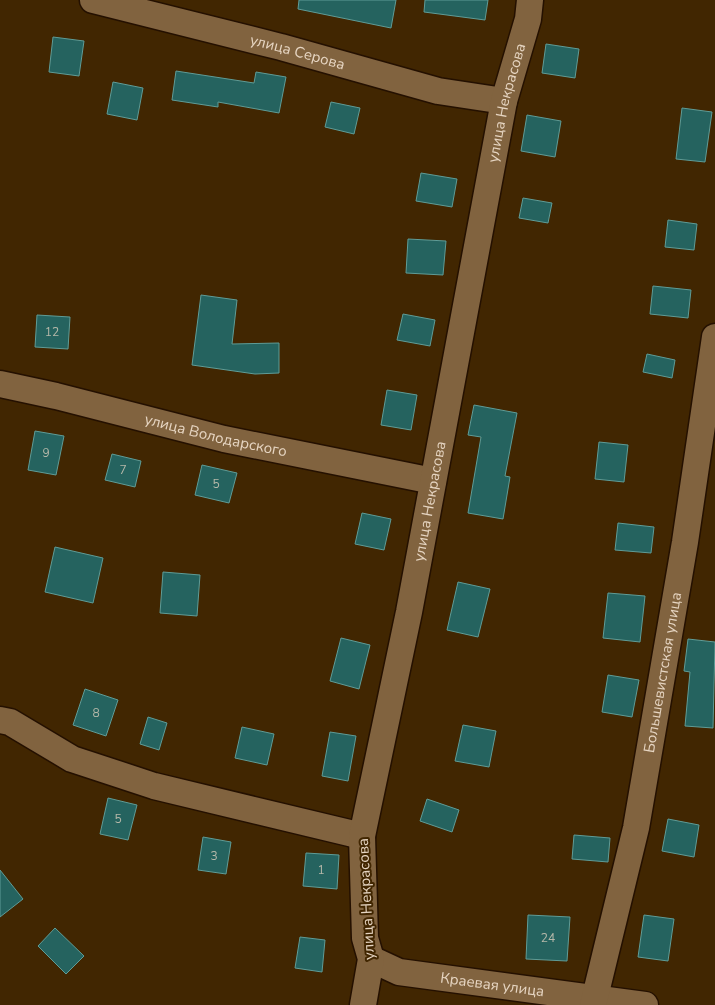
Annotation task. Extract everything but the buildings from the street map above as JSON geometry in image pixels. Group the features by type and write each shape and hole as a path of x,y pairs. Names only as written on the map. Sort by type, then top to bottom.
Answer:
{"street":[{"name":"улица Серова","path":"93,0 281,47 438,91 504,100"},
{"name":"улица Некрасова","path":"363,1005 371,959 365,938 362,836 409,612 504,100 528,19 530,0"},
{"name":"Большевистская улица","path":"594,1001 636,828 685,542 715,337"},
{"name":"улица Володарского","path":"0,384 56,396 224,439 433,481"},
{"path":"0,720 10,722 72,759 154,786 362,836"},
{"name":"Краевая улица","path":"371,959 399,972 594,1001 645,1005"}]}
